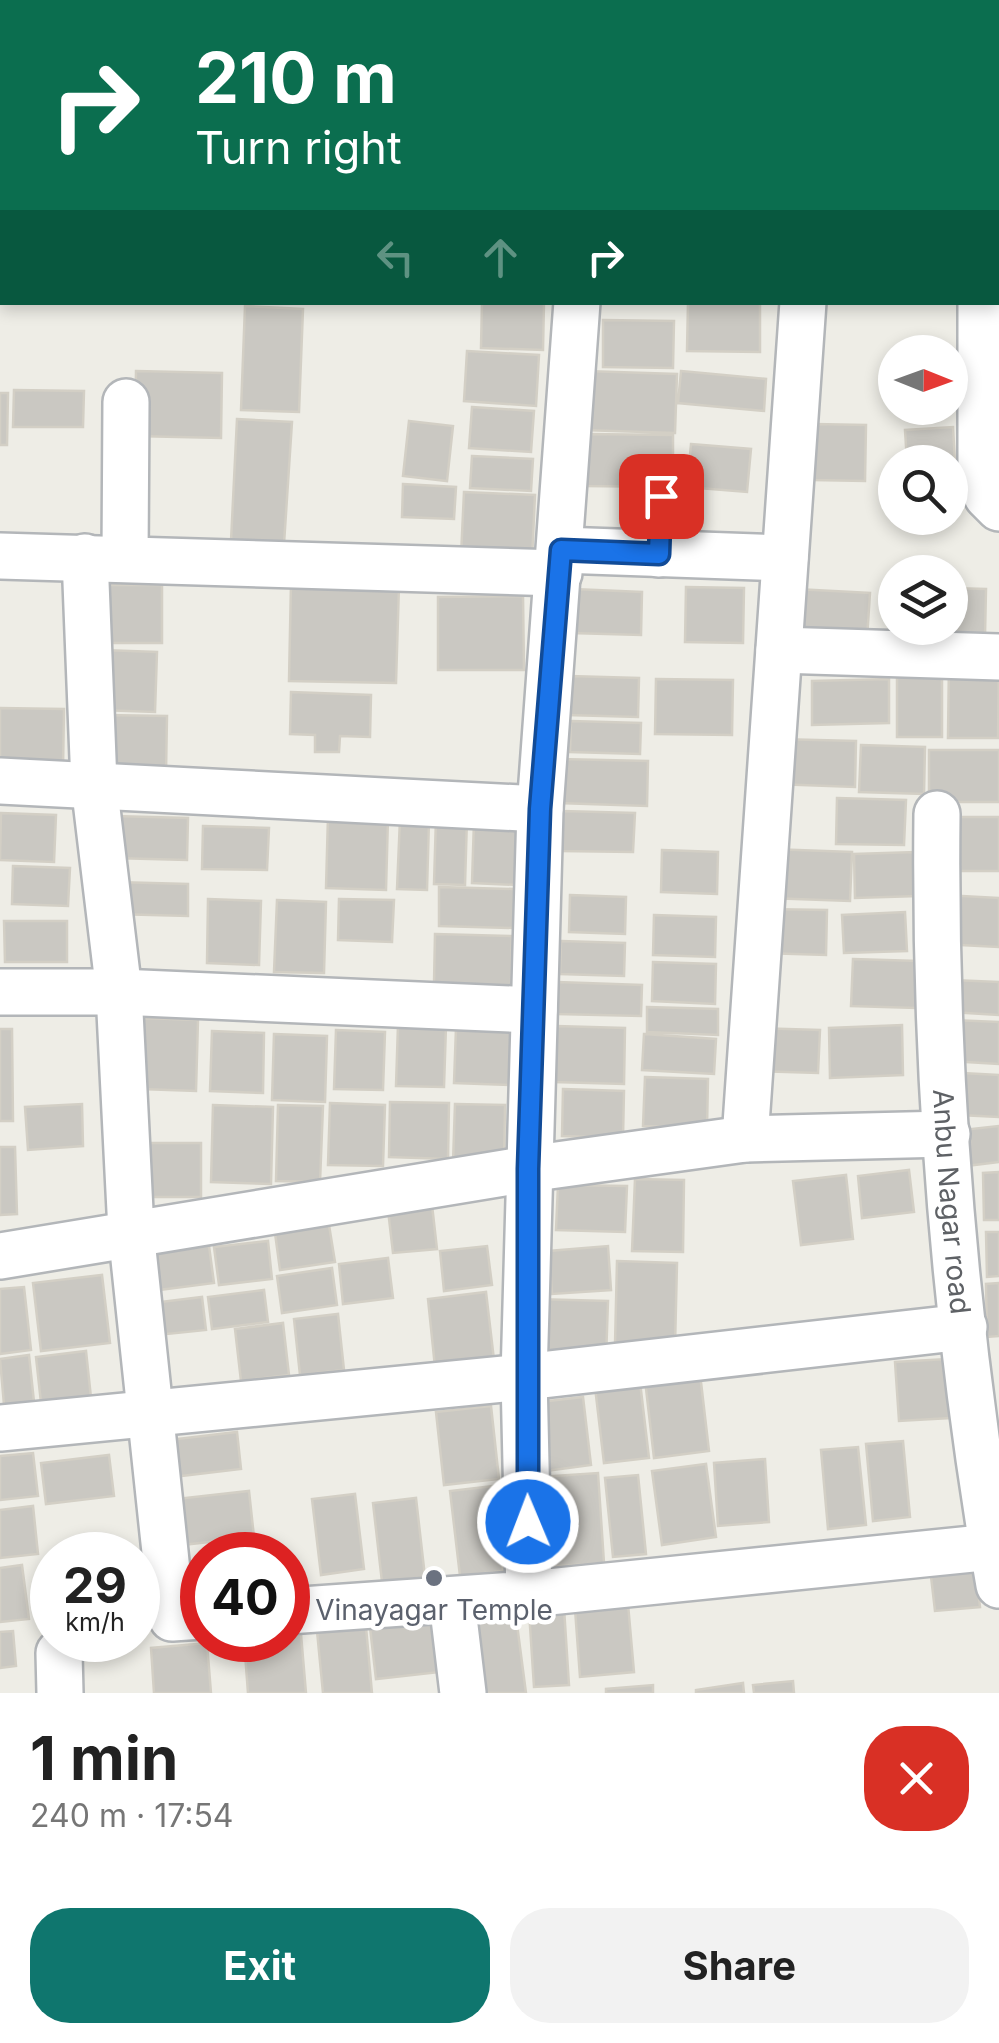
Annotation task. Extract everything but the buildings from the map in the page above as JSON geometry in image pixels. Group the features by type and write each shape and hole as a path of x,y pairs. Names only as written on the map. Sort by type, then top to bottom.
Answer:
{"street":[{"path":"529,1594 524,1377 540,809 577,305"},
{"path":"745,1139 803,305"},
{"path":"981,305 981,480 987,496 999,508"},
{"path":"126,402 105,558 94,784 118,992 130,1231 172,1618 180,1617"},
{"path":"659,554 661,496"},
{"path":"0,556 560,562 659,554 785,558"},
{"path":"779,650 999,657"},
{"path":"0,781 540,809"},
{"name":"Anbu Nagar road","path":"937,814 935,953 947,1134 964,1327 996,1566"},
{"path":"0,992 118,992 534,1010"},
{"path":"0,1256 130,1231 745,1139 947,1134"},
{"path":"0,1428 524,1377 964,1327"},
{"path":"310,1610 996,1566"},
{"path":"452,1601 463,1693"}],"place":[{"name":"Vinayagar Temple","path":"434,1578"}],"route":[{"path":"528,1522 524,1377 540,809 561,550 659,554 661,496"}]}
